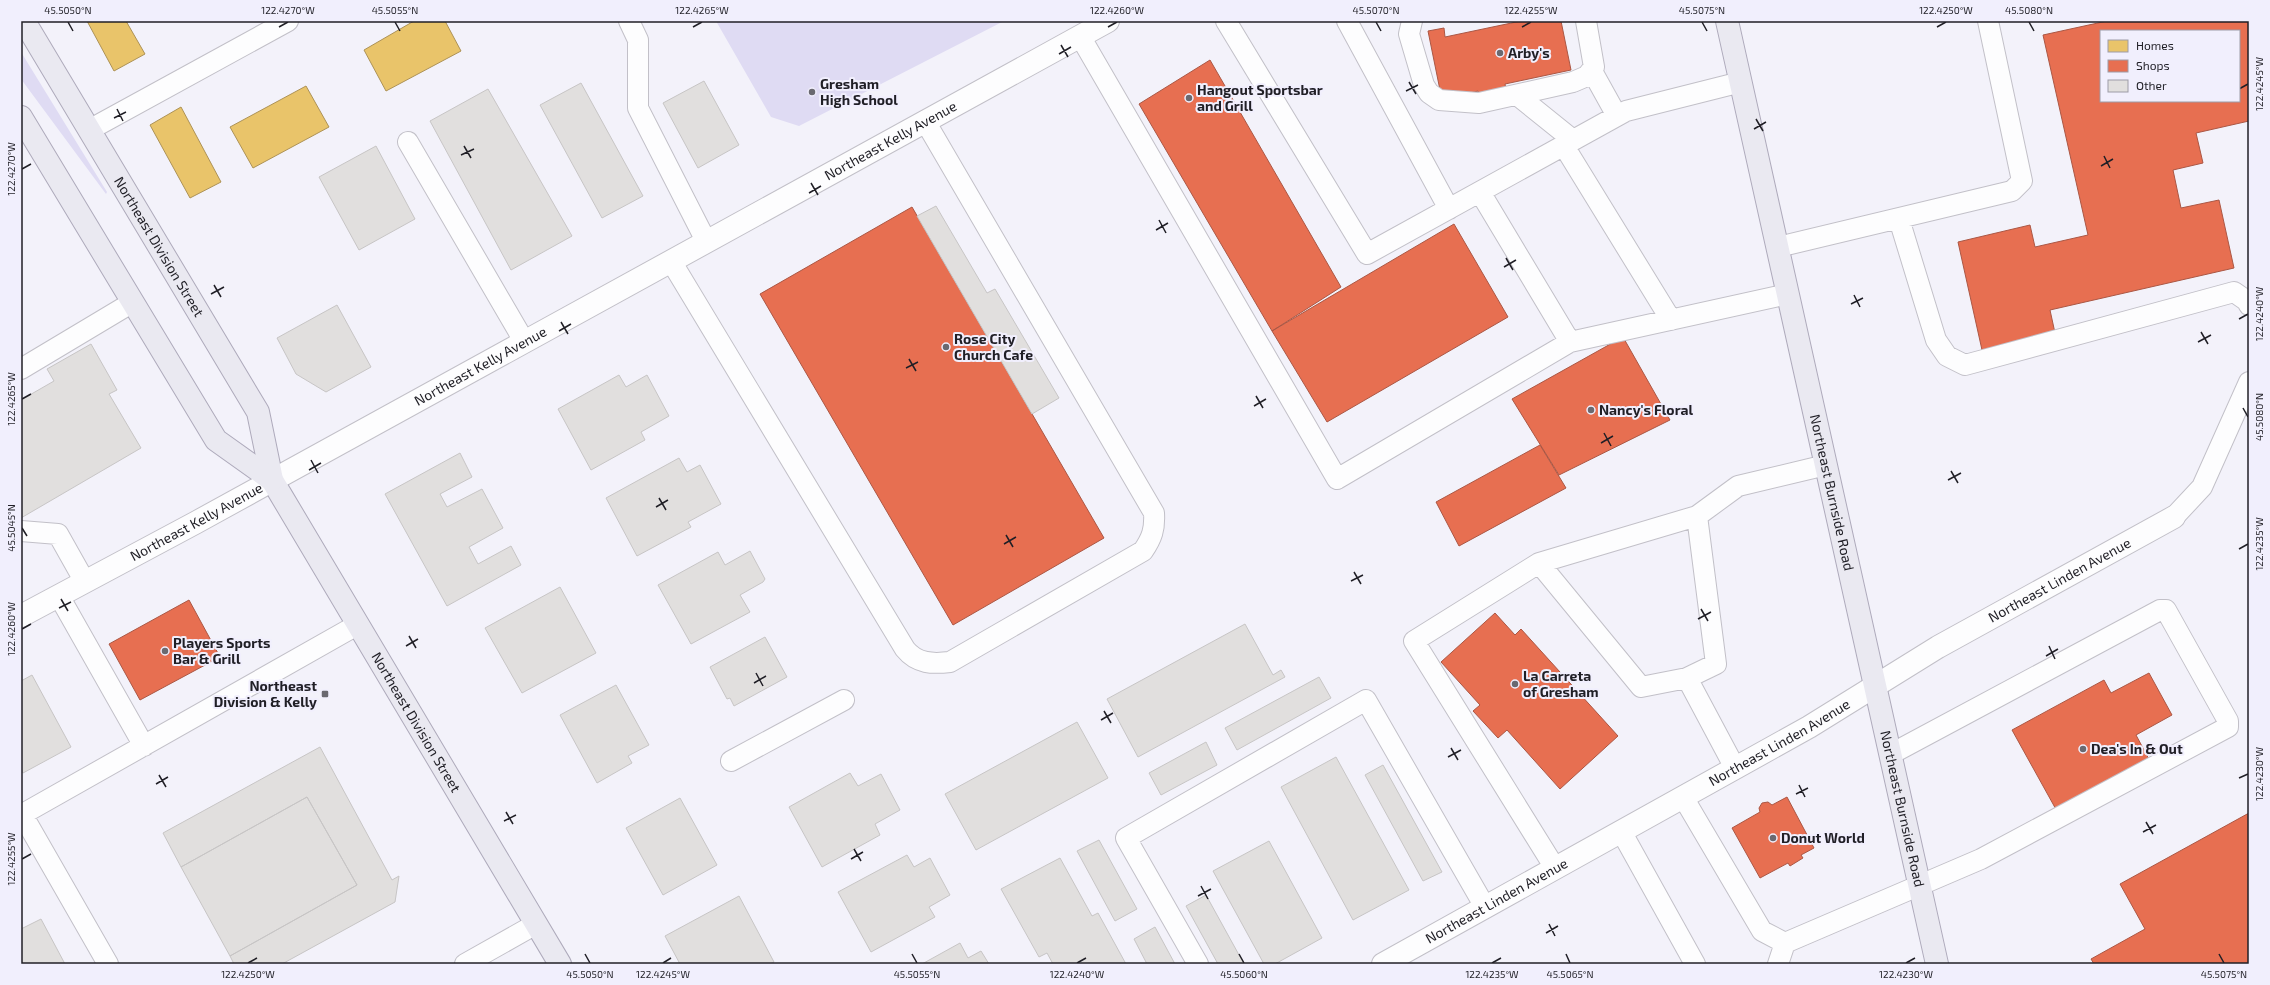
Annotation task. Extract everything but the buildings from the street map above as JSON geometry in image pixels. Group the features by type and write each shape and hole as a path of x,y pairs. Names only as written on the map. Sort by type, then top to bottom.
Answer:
{"main road":[{"name":"Northeast Division Street","path":"24,21 258,412 272,480 560,964"},
{"name":"Northeast Burnside Road","path":"1727,21 1937,964"},
{"name":"Northeast Division Street","path":"21,117 216,440 272,480"}],"street":[{"name":"Northeast Kelly Avenue","path":"21,616 272,480 1108,21"},
{"name":"Northeast Linden Avenue","path":"1383,964 1809,727 1938,647 2174,517"}],"lane":[{"path":"89,130 288,21"},
{"path":"629,21 638,40 638,108 706,241"},
{"path":"1226,21 1367,254 1626,111 1741,82"},
{"path":"1347,21 1449,209"},
{"path":"1412,21 1409,34 1424,85 1430,93 1439,100 1480,103 1581,79 1594,67 1586,21"},
{"path":"1778,248 2012,191 2022,181 1988,21"},
{"path":"1080,36 1337,479 1570,342 1788,294"},
{"path":"1592,70 1617,116"},
{"path":"1517,95 1569,143 1671,320"},
{"path":"671,261 905,649 911,656 920,661 935,664 950,662 1143,551 1151,540 1154,529 1154,513 925,121"},
{"path":"408,142 524,341"},
{"path":"1480,192 1570,342"},
{"path":"1899,219 1936,340 1947,356 1965,365 2234,292 2247,301 2249,305"},
{"path":"21,369 133,302"},
{"path":"2174,517 2202,487 2249,382"},
{"path":"1556,868 1414,641 1539,563 1696,516 1738,486 1826,465"},
{"path":"1539,563 1641,686 1688,678 1716,664 1696,516"},
{"path":"21,531 58,534 85,582"},
{"path":"59,596 144,746"},
{"path":"1778,964 1785,943 1920,886 2002,848 2228,727 2228,721 2166,610 2160,610 1891,754"},
{"path":"108,964 22,814 357,625"},
{"path":"1688,678 1736,768"},
{"path":"731,761 844,700"},
{"path":"1198,964 1126,838 1366,700 1485,907"},
{"path":"1684,797 1762,931 1785,943"},
{"path":"1622,831 1695,964"},
{"path":"465,964 536,924"}],"shaded area":[{"name":"Gresham High School","path":"716,21 1004,21 799,126 771,117"},
{"path":"21,52 107,192 106,194 21,79"}],"place":[{"name":"Arby's","path":"1500,53"},
{"name":"Gresham High School","path":"812,92"},
{"name":"Hangout Sportsbar and Grill","path":"1189,98"},
{"name":"Rose City Church Cafe","path":"946,347"},
{"name":"Nancy's Floral","path":"1591,410"},
{"name":"Players Sports Bar & Grill","path":"165,651"},
{"name":"La Carreta of Gresham","path":"1515,684"},
{"name":"Northeast Division & Kelly","path":"325,694"},
{"name":"Dea's In & Out","path":"2083,749"},
{"name":"Donut World","path":"1773,838"}]}
